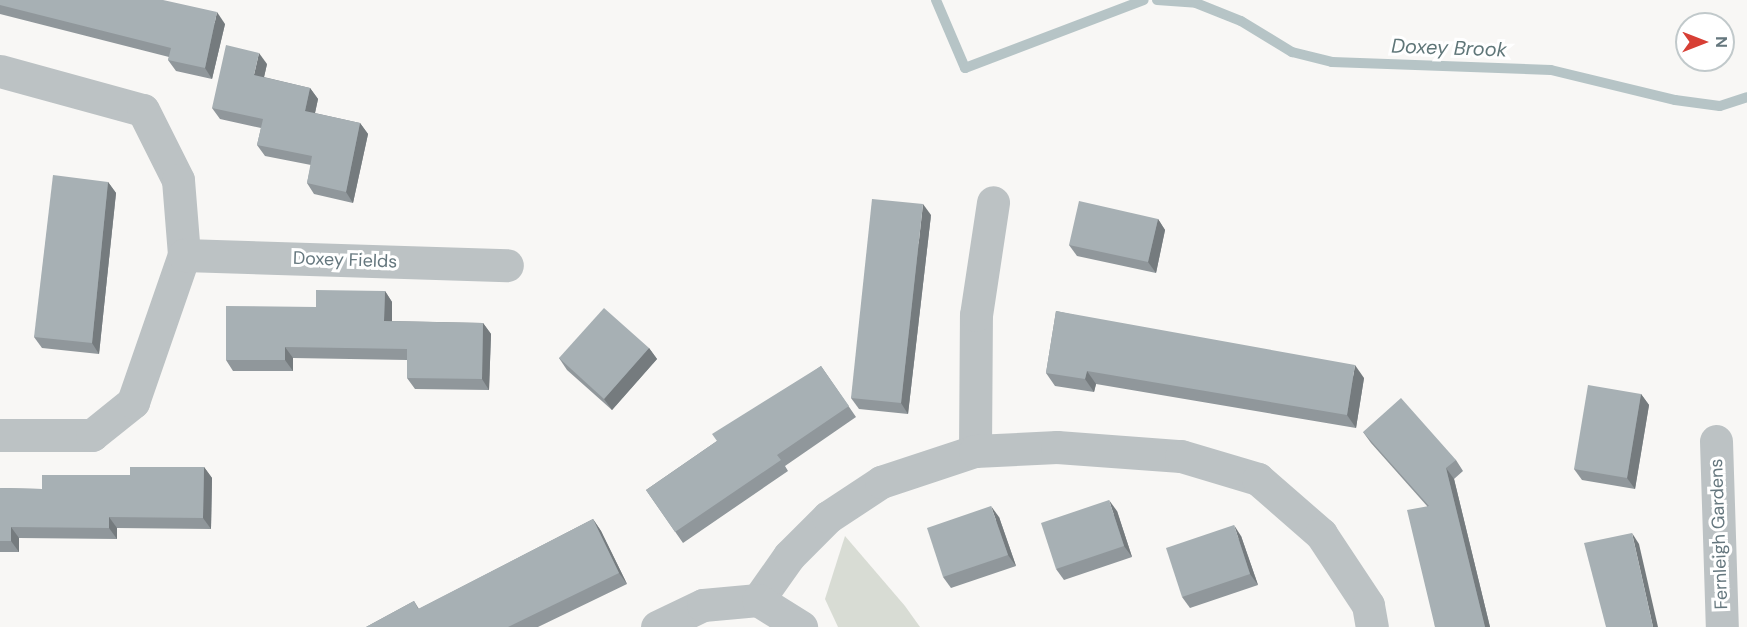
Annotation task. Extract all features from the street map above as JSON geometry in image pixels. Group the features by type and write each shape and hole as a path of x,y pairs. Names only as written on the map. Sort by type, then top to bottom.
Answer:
{"street":[{"path":"0,71 143,110 178,180 184,255 133,402 92,435 0,435"},
{"path":"975,451 976,315 993,202"},
{"name":"Doxey Fields","path":"184,255 507,265"},
{"name":"Fernleigh Gardens","path":"1716,441 1722,627"},
{"path":"758,600 789,556 828,517 881,482 975,451 1057,447 1181,456 1258,479 1321,534 1368,605 1372,627"},
{"path":"657,627 703,605 758,600 801,627"}],"shaded area":[{"path":"845,536 920,627 838,627 825,599"}],"building":[{"path":"0,0 163,0 217,12 205,68 168,60 171,48 0,5"},
{"path":"226,45 259,53 254,75 310,88 305,111 360,123 346,192 307,183 312,156 257,145 263,119 212,108"},
{"path":"53,175 108,182 92,343 34,337"},
{"path":"872,199 923,204 901,403 851,398"},
{"path":"1079,201 1158,219 1148,262 1069,245"},
{"path":"316,290 385,291 384,321 483,323 482,379 407,378 407,349 285,347 285,360 226,360 226,306 316,307"},
{"path":"604,308 649,348 604,399 559,358"},
{"path":"1056,311 1355,365 1347,415 1087,371 1085,379 1046,373"},
{"path":"821,366 849,406 777,455 781,460 675,532 646,490 717,441 712,434"},
{"path":"1588,385 1641,394 1627,478 1574,469"},
{"path":"1401,398 1456,460 1446,468 1485,627 1435,627 1407,510 1429,506 1363,432"},
{"path":"130,467 204,467 203,518 109,517 109,528 11,527 11,541 0,541 0,488 42,489 42,475 130,475"},
{"path":"1109,500 1124,546 1056,569 1041,523"},
{"path":"991,506 1008,555 943,577 927,528"},
{"path":"593,519 619,573 508,627 366,627 414,601 418,609"},
{"path":"1234,525 1250,574 1182,597 1166,548"},
{"path":"1632,533 1653,627 1606,627 1584,543"}],"waterway":[{"name":"Doxey Brook","path":"936,0 965,68 1144,0"},
{"name":"Doxey Brook","path":"1157,0 1196,3 1241,21 1292,52 1332,62 1551,70 1675,100 1720,106 1747,97"}]}
